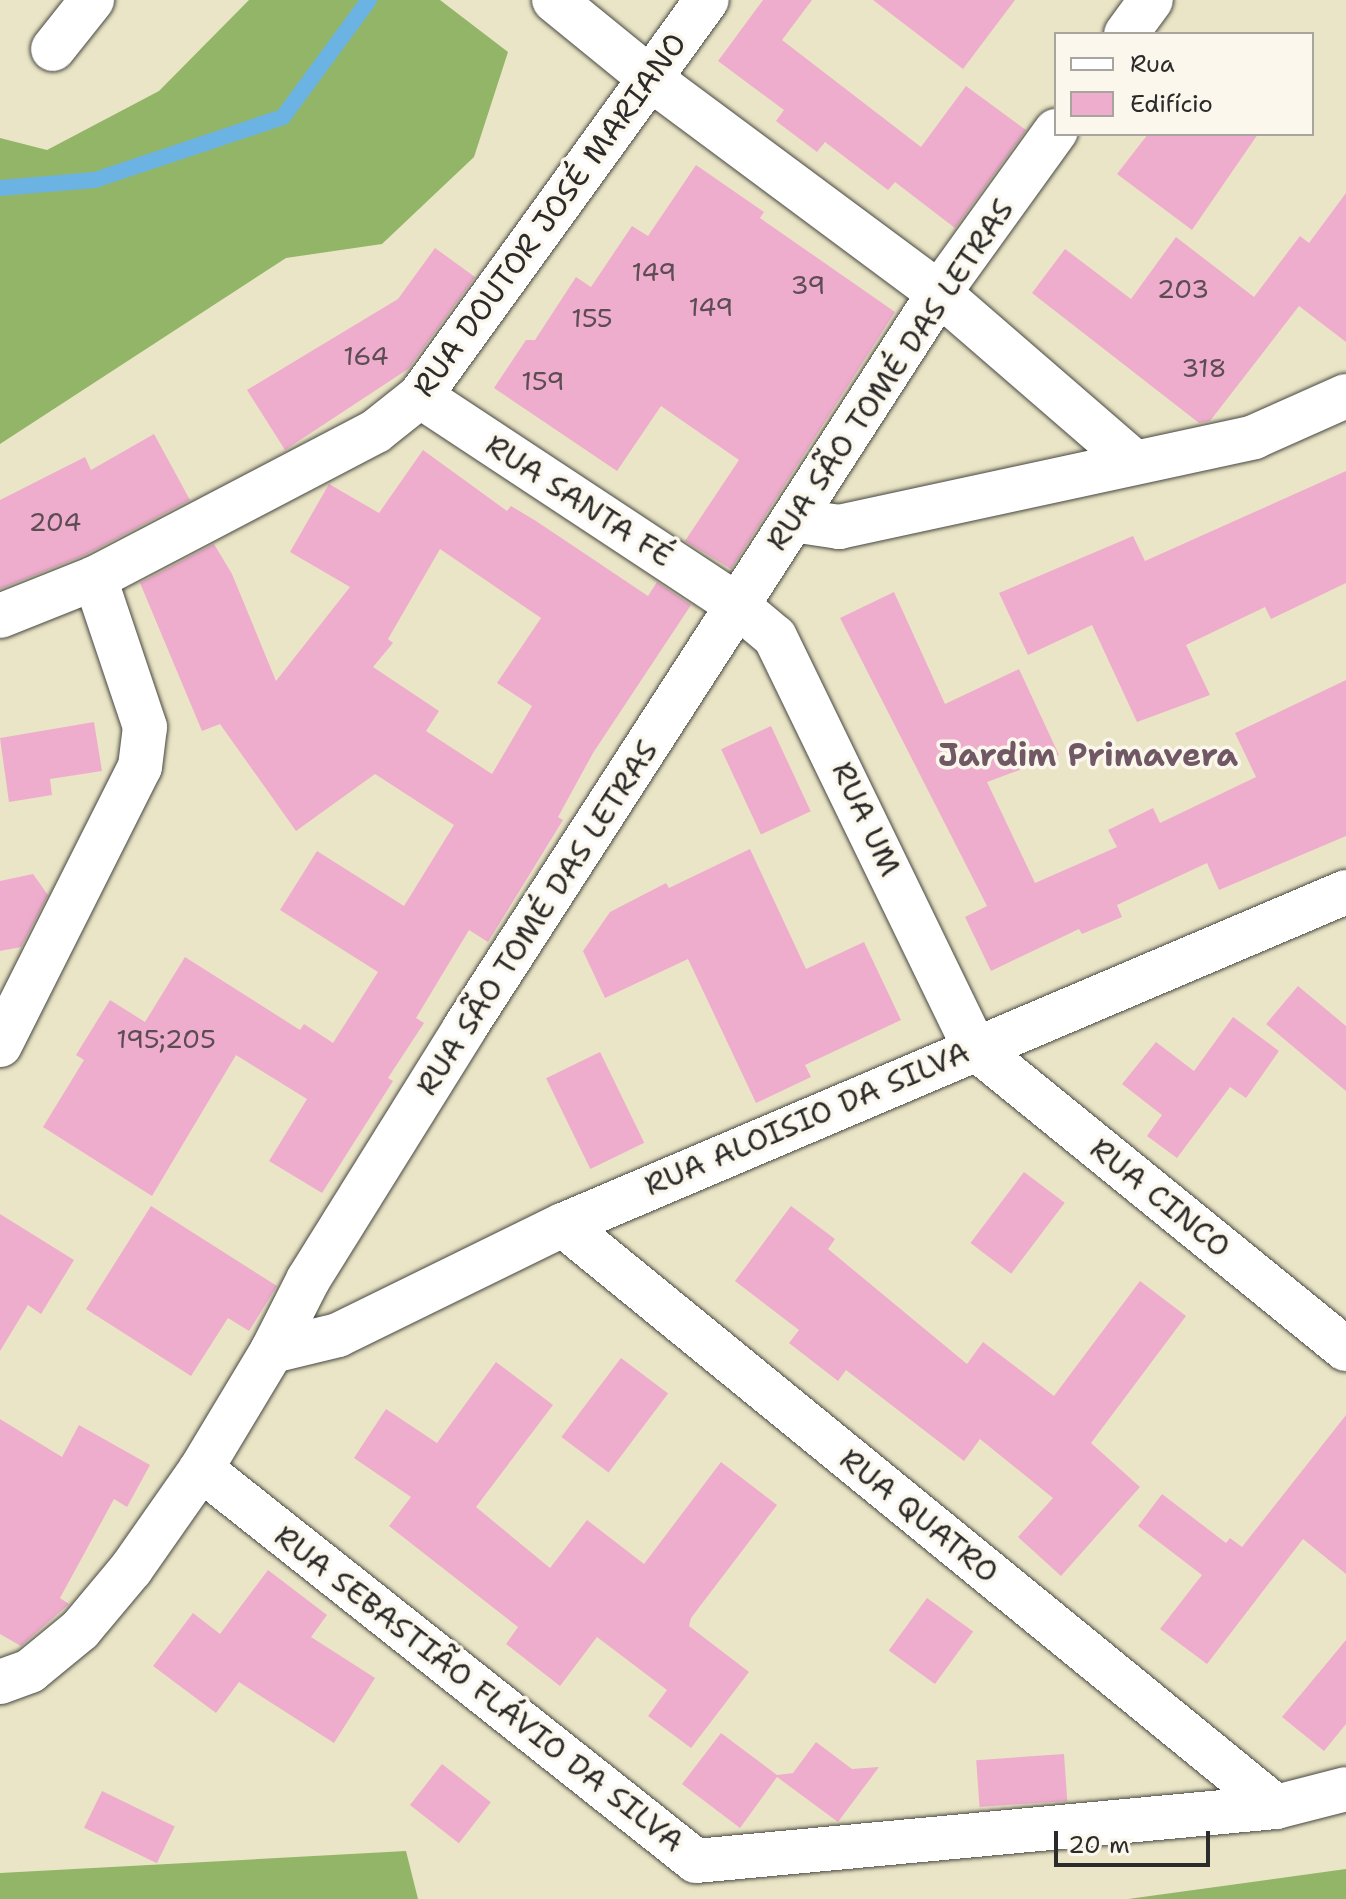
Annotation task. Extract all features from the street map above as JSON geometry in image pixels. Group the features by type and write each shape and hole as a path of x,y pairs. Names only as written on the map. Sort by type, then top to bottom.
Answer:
{"street":[{"path":"53,49 92,0"},
{"path":"554,0 652,80 939,293 1133,461"},
{"name":"RUA DOUTOR JOSÉ MARIANO","path":"0,616 95,578 376,431 420,396 652,80 707,0"},
{"path":"1127,32 1151,0"},
{"name":"RUA SÃO TOMÉ DAS LETRAS","path":"0,1682 30,1671 80,1630 131,1569 201,1469 272,1351 308,1280 456,1043 939,293 1054,134"},
{"name":"RUA SANTA FÉ","path":"420,396 738,606"},
{"path":"793,520 839,527 1254,437 1346,396"},
{"path":"0,1045 140,767 145,727 95,578"},
{"name":"RUA UM","path":"738,606 775,637 797,675 974,1047"},
{"name":"RUA ALOISIO DA SILVA","path":"272,1351 338,1335 563,1225 974,1047 1346,892"},
{"name":"RUA CINCO","path":"974,1047 1346,1349"},
{"name":"RUA QUATRO","path":"563,1225 1276,1807"},
{"name":"RUA SEBASTIÃO FLÁVIO DA SILVA","path":"201,1469 696,1861 1276,1807 1346,1789"}],"green space":[{"path":"249,0 440,0 508,52 474,157 382,244 286,258 0,444 0,138 47,150 159,91"},
{"path":"406,1851 418,1899 0,1899 0,1873"},
{"path":"1346,1869 1346,1899 1128,1899"}],"building":[{"path":"763,0 812,0 782,40 921,147 966,86 1026,130 955,228 895,182 888,190 825,142 817,152 776,121 784,110 718,61"},
{"path":"873,0 1015,0 963,69"},
{"path":"1146,136 1257,136 1192,230 1117,174"},
{"path":"696,165 764,212 760,218 895,312 731,569 685,541 739,460 661,406 617,471 494,388 526,340 535,340 576,277 591,287 632,226 648,236"},
{"path":"1346,193 1346,342 1299,306 1210,421 1199,423 1032,293 1065,249 1131,299 1176,237 1254,297 1300,236 1309,243"},
{"path":"435,248 475,277 408,369 285,450 247,390 398,299"},
{"path":"154,434 190,500 85,555 0,589 0,500 85,457 91,470"},
{"path":"423,450 507,511 511,506 536,521 648,596 657,582 691,605 593,753 558,817 563,820 488,942 469,930 416,1018 424,1023 388,1078 393,1081 322,1193 269,1161 307,1099 236,1055 152,1196 43,1127 84,1060 76,1055 110,1000 145,1022 185,957 300,1030 304,1024 333,1043 378,972 280,910 317,851 404,906 454,825 375,774 296,831 220,724 202,731 140,583 214,544 232,574 276,681 350,587 290,552 329,484 379,513","holes":["440,549 541,618 497,683 532,706 492,774 426,731 439,711 373,667 393,643 388,639"]},
{"path":"1346,471 1346,583 1271,619 1265,607 1186,645 1210,695 1137,722 1092,625 1028,655 999,593 1133,536 1145,561"},
{"path":"894,592 945,704 1019,669 1059,755 987,782 1035,883 1117,847 1108,830 1153,808 1160,823 1256,777 1235,733 1346,680 1346,836 1219,890 1207,863 1117,905 1122,917 1082,934 1079,929 991,971 965,917 987,906 840,618"},
{"path":"94,722 102,771 50,779 52,795 9,802 0,738"},
{"path":"771,726 811,811 761,834 721,749"},
{"path":"750,849 806,969 864,942 901,1020 805,1065 811,1077 756,1103 688,959 605,998 583,951 610,912 666,883 669,888"},
{"path":"33,874 48,895 21,947 0,951 0,881"},
{"path":"1298,986 1346,1026 1346,1091 1266,1024"},
{"path":"1233,1017 1279,1051 1246,1098 1230,1087 1177,1158 1147,1136 1162,1115 1122,1084 1156,1042 1194,1071"},
{"path":"600,1052 644,1143 590,1169 546,1078"},
{"path":"1024,1172 1065,1203 1011,1274 970,1243"},
{"path":"151,1206 277,1286 249,1331 228,1318 191,1376 86,1309"},
{"path":"791,1206 835,1239 828,1249 967,1364 983,1342 1054,1396 1140,1281 1186,1316 1091,1443 1140,1487 1061,1576 1018,1537 1053,1498 980,1439 964,1461 846,1370 838,1381 789,1343 799,1330 735,1281"},
{"path":"0,1214 74,1260 41,1314 28,1305 0,1351"},
{"path":"621,1358 668,1394 609,1473 561,1437"},
{"path":"496,1362 553,1405 476,1507 550,1568 587,1520 644,1564 721,1462 777,1505 691,1618 689,1626 749,1672 691,1748 648,1716 667,1690 597,1637 560,1686 506,1644 518,1627 389,1526 411,1497 354,1458 386,1409 437,1443"},
{"path":"1346,1415 1346,1574 1303,1539 1207,1664 1160,1629 1202,1575 1138,1526 1162,1494 1226,1543 1230,1538 1242,1547"},
{"path":"0,1419 62,1457 79,1425 150,1465 127,1507 114,1499 60,1598 69,1604 21,1646 0,1634"},
{"path":"268,1570 327,1615 311,1637 375,1678 334,1743 239,1682 216,1713 153,1666 193,1613 220,1634"},
{"path":"927,1598 973,1632 935,1684 889,1651"},
{"path":"1346,1640 1346,1724 1324,1751 1282,1717"},
{"path":"721,1733 777,1775 793,1773 816,1742 852,1769 879,1767 838,1822 777,1777 740,1828 682,1784"},
{"path":"1064,1754 1067,1801 979,1807 976,1760"},
{"path":"442,1764 491,1802 459,1843 410,1805"},
{"path":"102,1791 175,1827 157,1863 84,1828"}],"waterway":[{"path":"0,188 95,180 283,117 369,0"}],"district":[{"name":"Jardim Primavera","path":"1088,755"}]}
